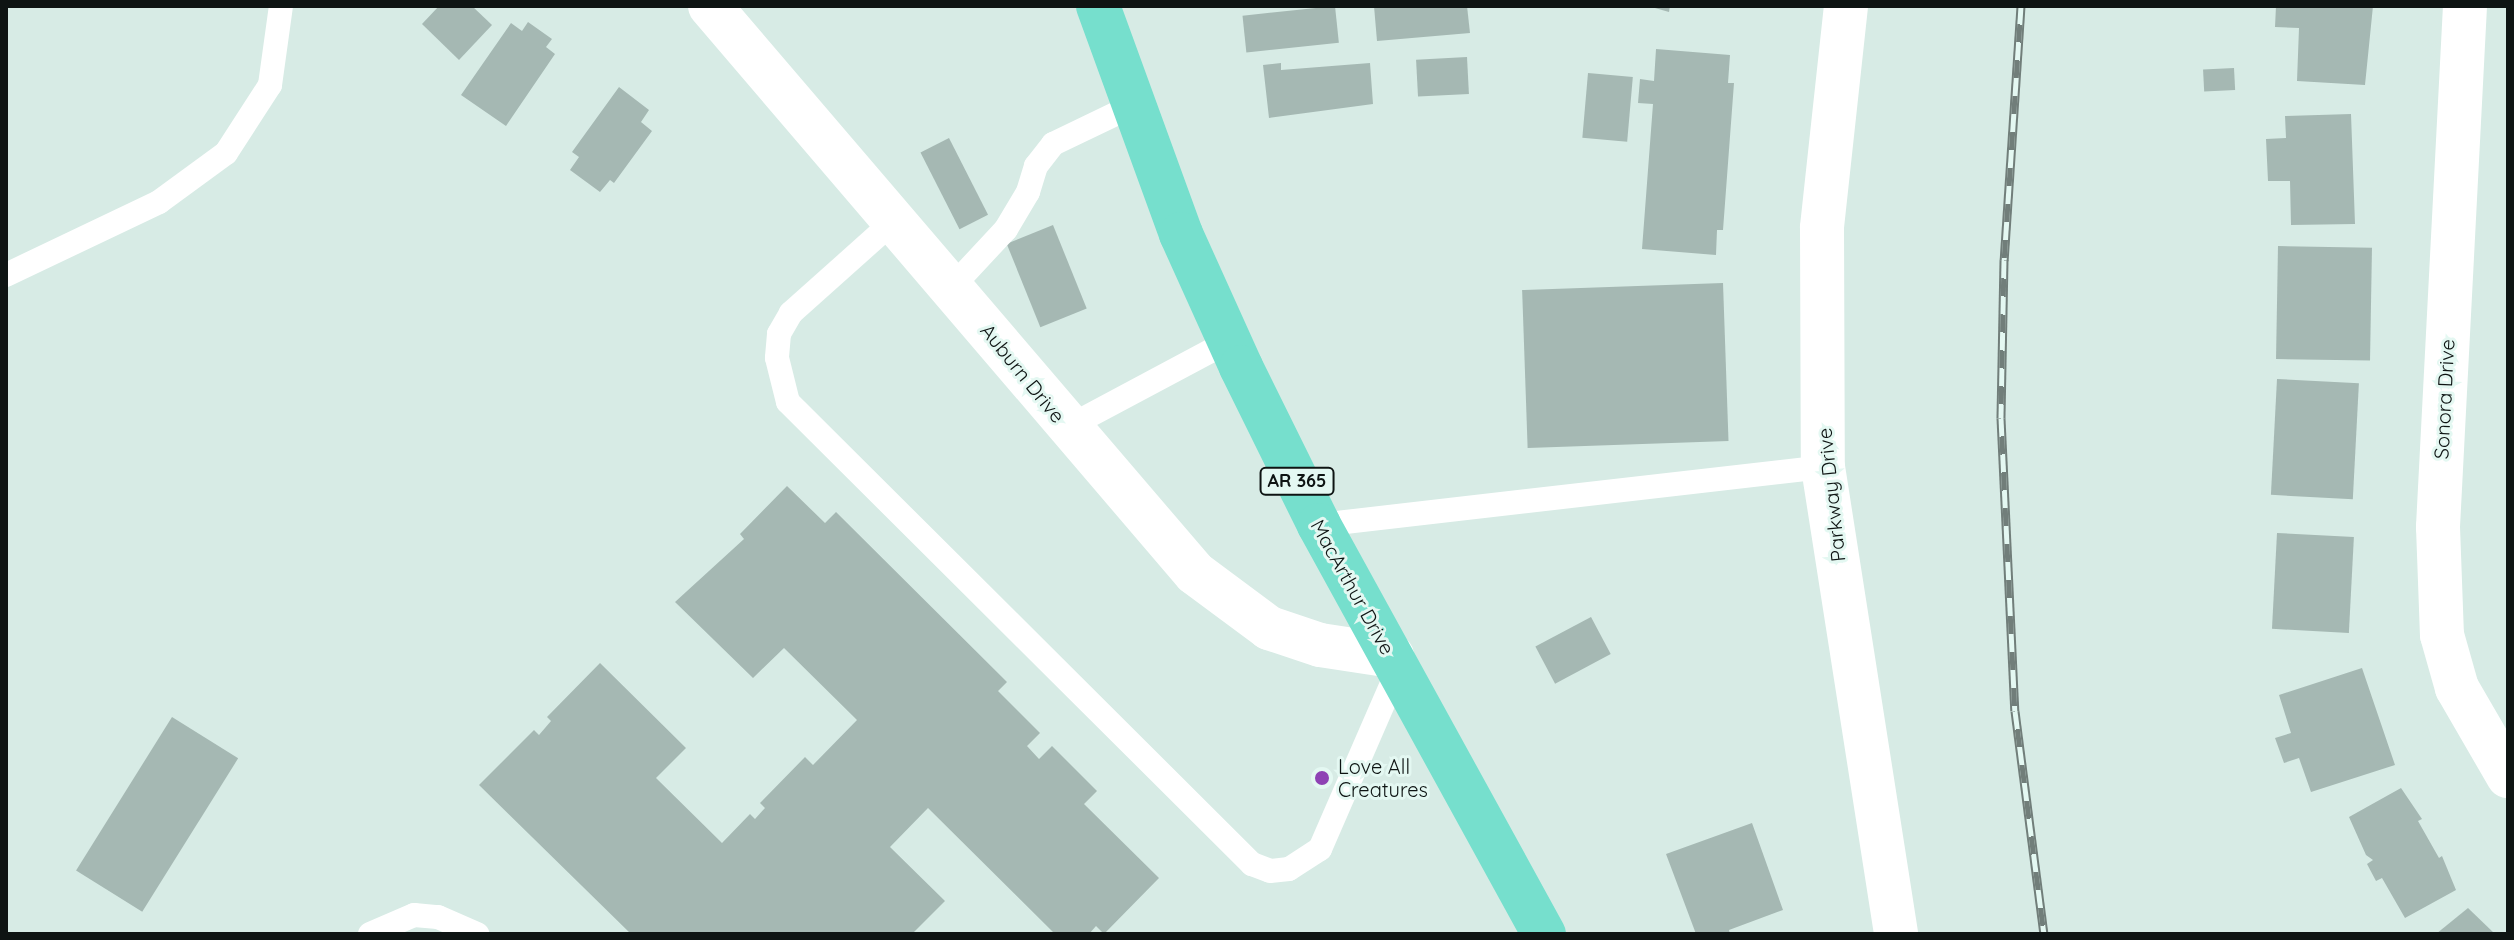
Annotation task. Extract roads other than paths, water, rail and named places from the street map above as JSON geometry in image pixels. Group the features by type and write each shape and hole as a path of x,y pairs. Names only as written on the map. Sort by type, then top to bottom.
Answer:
{"main road":[{"name":"MacArthur Drive","path":"1098,6 1132,106 1229,341 1319,525 1544,934"}],"street":[{"name":"Auburn Drive","path":"710,6 1068,427 1225,600 1269,628 1320,645 1395,663"},
{"name":"Parkway Drive","path":"1846,6 1822,228 1823,467 1896,934"},
{"name":"Sonora Drive","path":"2465,6 2438,527 2442,635 2457,688 2508,776"}],"lane":[{"path":"6,275 159,202 226,153 270,85 281,6"},
{"path":"952,287 1006,229 1028,192 1036,166 1053,144 1132,106"},
{"path":"895,220 791,313 779,334 779,379 788,402 1252,864 1270,871 1289,869 1320,849 1395,663"},
{"path":"1068,427 1229,341"},
{"path":"1319,525 1823,467"},
{"path":"370,934 414,915 438,917 477,934"}],"railway":[{"path":"2021,6 2004,260 2001,418 2015,711 2044,934"}],"place":[{"name":"Love All Creatures","path":"1322,778"}]}
